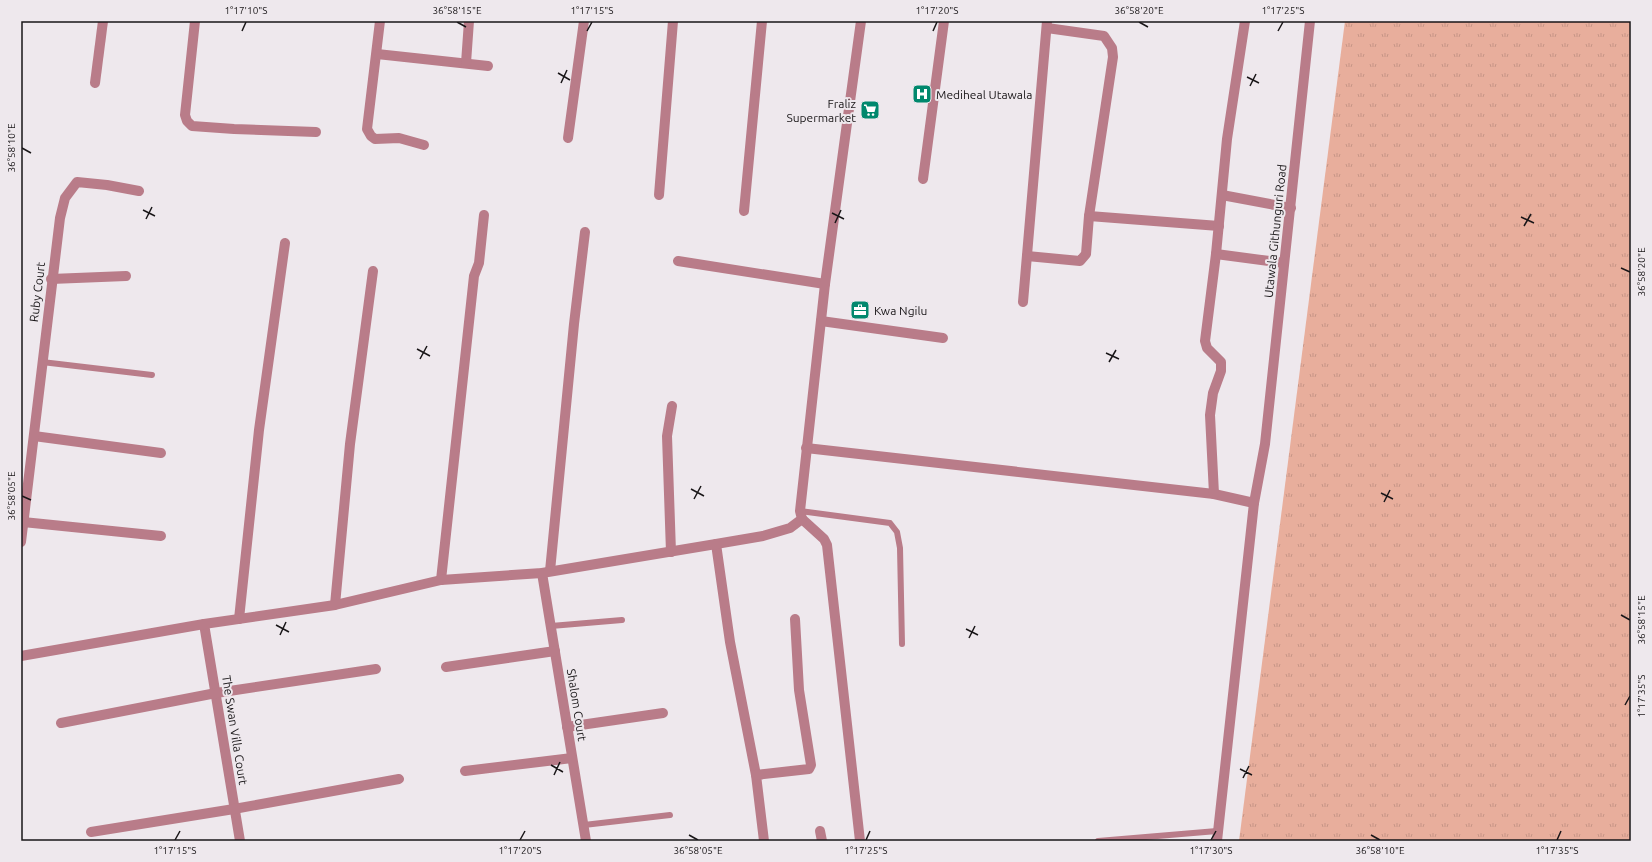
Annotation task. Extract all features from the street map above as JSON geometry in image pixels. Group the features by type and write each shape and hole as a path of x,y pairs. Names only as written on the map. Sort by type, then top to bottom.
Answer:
{"street":[{"path":"95,83 103,21"},
{"path":"195,21 185,114 187,121 192,126 316,132"},
{"path":"380,21 367,129 370,136 376,139 399,138 424,145"},
{"path":"466,63 469,21"},
{"path":"568,138 584,21"},
{"path":"659,195 673,21"},
{"path":"744,211 762,21"},
{"path":"21,656 204,624 335,605 441,580 546,572 763,536 790,528 801,515 806,448 825,284 861,21"},
{"path":"923,179 944,21"},
{"path":"1214,494 1210,415 1213,392 1221,371 1221,362 1207,348 1205,341 1216,254 1227,139 1245,21"},
{"name":"Utawala Githunguri Road","path":"1217,836 1254,503 1265,444 1310,21"},
{"path":"1023,302 1047,24 1104,36 1112,48 1113,57 1089,216 1086,254 1080,261 1027,256"},
{"path":"376,54 488,66"},
{"name":"Ruby Court","path":"21,542 51,278 60,218 65,198 78,182 107,185 139,191"},
{"path":"1222,195 1291,208"},
{"path":"441,580 474,276 479,263 484,215"},
{"path":"1089,216 1219,226"},
{"name":"Shalom Court","path":"585,232 546,572 551,626 586,841"},
{"path":"239,619 260,422 285,243"},
{"path":"1216,254 1284,264"},
{"path":"678,261 825,284"},
{"path":"335,605 350,444 373,271"},
{"path":"51,278 126,276"},
{"path":"821,321 944,338"},
{"path":"672,406 667,436 672,552"},
{"path":"34,436 161,452"},
{"path":"806,448 1214,494 1254,503"},
{"path":"801,515 824,539 827,545 860,841"},
{"path":"23,522 161,536"},
{"path":"716,544 730,642 756,775 764,841"},
{"path":"756,775 809,769 811,765 800,690 795,619"},
{"name":"The Swan Villa Court","path":"204,624 240,841"},
{"path":"446,667 555,651"},
{"path":"61,723 216,694 376,669"},
{"path":"567,727 664,713"},
{"path":"465,771 572,758"},
{"path":"91,832 234,809 399,779"},
{"path":"820,831 822,841"}],"lane":[{"path":"42,362 152,376"},
{"path":"801,515 890,523 895,527 900,548 902,644"},
{"path":"551,626 622,620"},
{"path":"584,825 670,815"},
{"path":"1098,841 1217,836"}],"green space":[{"path":"1345,21 1631,21 1631,841 1239,841"}],"place":[{"name":"Mediheal Utawala","path":"922,94"},
{"name":"Fraliz Supermarket","path":"870,110"},
{"name":"Kwa Ngilu","path":"860,310"}]}
